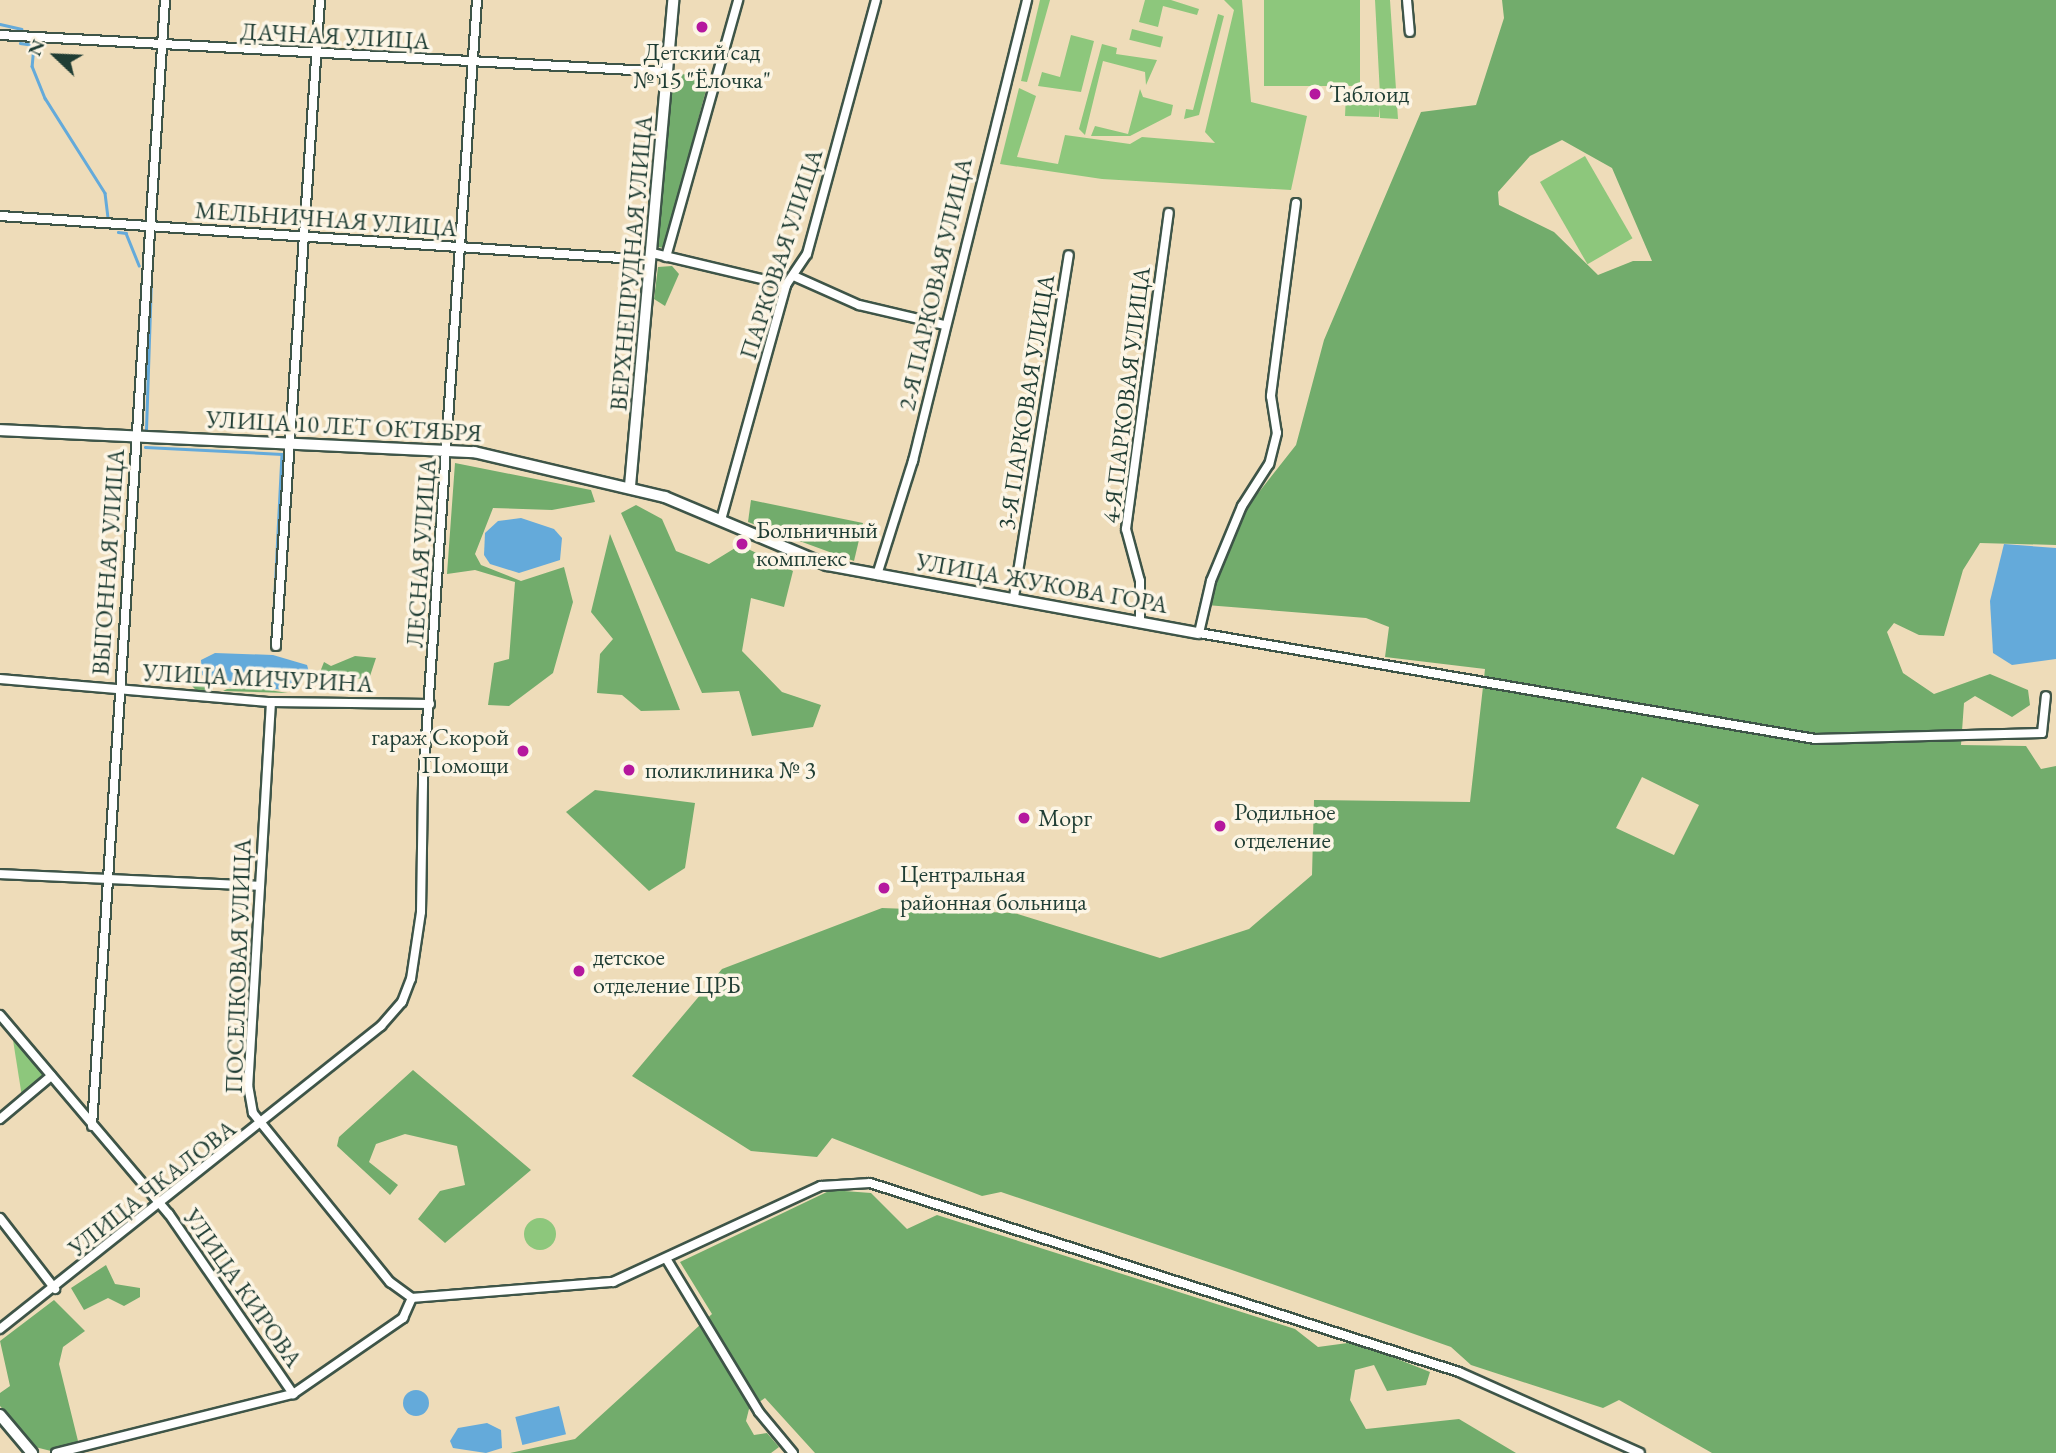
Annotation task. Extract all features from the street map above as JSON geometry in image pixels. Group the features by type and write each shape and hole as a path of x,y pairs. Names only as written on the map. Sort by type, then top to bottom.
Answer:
{"street":[{"name":"ВЫГОННАЯ УЛИЦА","path":"92,1126 111,880 119,690 165,0"},
{"path":"276,646 287,443 320,0"},
{"name":"ЛЕСНАЯ УЛИЦА","path":"389,1019 402,1003 416,960 430,704 477,0"},
{"name":"ВЕРХНЕПРУДНАЯ УЛИЦА","path":"630,486 673,0"},
{"path":"666,257 738,0"},
{"name":"ПАРКОВАЯ УЛИЦА","path":"721,520 786,285 796,277 876,0"},
{"name":"2-Я ПАРКОВАЯ УЛИЦА","path":"877,575 914,461 944,325 1027,0"},
{"path":"1407,0 1410,32"},
{"name":"ДАЧНАЯ УЛИЦА","path":"0,35 316,55 668,72"},
{"path":"1296,203 1271,396 1277,433 1269,464 1242,506 1211,581 1199,634 1815,739 2042,733 2046,696"},
{"name":"4-Я ПАРКОВАЯ УЛИЦА","path":"1140,621 1141,589 1126,529 1169,213"},
{"name":"МЕЛЬНИЧНАЯ УЛИЦА","path":"0,216 666,257 786,285"},
{"name":"3-Я ПАРКОВАЯ УЛИЦА","path":"1014,597 1069,255"},
{"path":"796,277 859,305 944,325"},
{"name":"УЛИЦА 10 ЛЕТ ОКТЯБРЯ","path":"0,430 449,449 630,486 721,520 827,565 877,575"},
{"name":"УЛИЦА ЖУКОВА ГОРА","path":"877,575 1014,597 1199,634"},
{"name":"УЛИЦА МИЧУРИНА","path":"0,679 271,702 430,704"},
{"name":"ПОСЕЛКОВАЯ УЛИЦА","path":"271,702 248,1085 261,1128 390,1282 412,1298"},
{"path":"0,874 260,886"},
{"name":"УЛИЦА КИРОВА","path":"0,1015 162,1205 293,1394"},
{"name":"УЛИЦА ЧКАЛОВА","path":"0,1329 261,1128 389,1019"},
{"path":"0,1119 51,1076"},
{"path":"56,1453 293,1394 403,1318 412,1298 613,1282 839,1181 870,1183 1314,1322 1459,1372 1640,1453"},
{"path":"0,1218 55,1289"},
{"path":"667,1260 759,1412 793,1453"},
{"path":"0,1415 32,1453"}],"green space":[{"path":"1040,0 1050,0 1027,82 1021,81"},
{"path":"1145,0 1171,0 1199,9 1197,15 1163,6 1158,27 1139,22"},
{"path":"1224,0 1242,0 1251,102 1307,116 1291,190 1102,179 1000,164 1019,88 1036,96 1017,157 1058,164 1065,135 1130,144 1142,137 1215,143 1205,132 1234,10"},
{"path":"1264,0 1360,0 1360,86 1264,86"},
{"path":"1375,0 1390,0 1398,119 1380,118 1380,107 1379,117 1345,116 1346,94 1380,95"},
{"path":"1502,0 2056,0 2056,545 1980,543 1963,570 1944,636 1919,635 1894,623 1887,632 1903,673 1934,694 1990,674 2028,690 2030,705 2012,717 1975,696 1964,703 1961,745 2026,746 2041,769 2056,766 2056,1453 1712,1453 1619,1400 1603,1408 1471,1365 1451,1347 1001,1192 982,1196 832,1138 817,1157 751,1151 632,1076 722,969 882,908 1014,913 1160,958 1249,929 1312,875 1314,800 1470,802 1485,669 1385,657 1389,627 1366,618 1206,605 1248,506 1296,445 1324,340 1421,112 1476,105 1504,18","holes":["1562,140 1612,168 1652,261 1633,261 1598,275 1554,232 1499,205 1498,192 1530,156","1642,777 1699,805 1674,855 1616,828"]},
{"path":"1218,14 1224,16 1199,115 1184,119 1186,109 1193,110"},
{"path":"1132,29 1163,37 1160,47 1129,40"},
{"path":"1071,35 1094,41 1081,92 1038,86 1042,72 1060,77"},
{"path":"1102,44 1117,48 1116,54 1157,60 1146,85 1145,72 1103,61 1085,135 1079,129"},
{"path":"673,74 710,75 664,248 658,247"},
{"path":"1140,89 1143,97 1173,105 1171,115 1130,136 1091,136 1095,126 1128,134"},
{"path":"1585,156 1632,238 1587,264 1540,182"},
{"path":"672,266 679,274 665,306 654,299 658,267"},
{"path":"455,463 591,490 595,502 552,510 493,508 475,554 481,565 521,581 564,567 573,602 553,673 509,706 488,705 494,663 509,659 515,582 475,570 447,574"},
{"path":"751,500 863,523 854,561 748,522"},
{"path":"636,505 662,519 676,551 709,564 740,545 793,571 784,607 751,598 742,651 782,692 821,705 813,727 752,736 739,691 702,693 621,513"},
{"path":"610,534 680,710 641,711 622,695 597,693 600,654 613,639 591,612"},
{"path":"355,656 376,658 369,679 318,677 324,662 331,666"},
{"path":"185,666 197,667 200,682 212,684 212,691 196,690 182,676"},
{"path":"256,688 288,693 223,691 227,689"},
{"path":"595,790 695,803 685,868 649,891 566,812"},
{"path":"13,1040 43,1074 22,1097"},
{"path":"413,1070 531,1170 445,1243 418,1219 440,1191 465,1185 457,1146 405,1134 376,1144 369,1162 398,1185 390,1195 337,1146 339,1137"},
{"path":"831,1190 871,1193 907,1229 937,1215 1295,1329 1318,1347 1355,1342 1430,1372 1426,1385 1387,1391 1374,1365 1355,1370 1350,1400 1366,1429 1459,1419 1516,1453 815,1453 765,1398 749,1409 746,1421 754,1435 767,1433 779,1447 771,1453 510,1453 575,1439 712,1314 680,1262"},
{"path":"540,1218 551,1223 556,1234 551,1245 540,1250 529,1245 524,1234 529,1223"},
{"path":"106,1265 115,1284 140,1288 140,1297 124,1306 108,1298 84,1310 71,1288"},
{"path":"54,1300 85,1331 63,1347 59,1364 78,1441 51,1451 35,1447 0,1406 0,1393 10,1386 0,1341"}],"water":[{"path":"521,518 554,529 562,538 560,560 519,573 490,564 484,555 485,533 498,521"},
{"path":"2004,544 2056,548 2056,659 2012,665 1993,653 1990,601"},
{"path":"215,653 273,655 307,665 309,672 295,690 222,687 202,675 201,660"},
{"path":"416,1390 425,1394 429,1403 425,1412 416,1416 407,1412 403,1403 407,1394"},
{"path":"559,1406 566,1434 522,1445 515,1417"},
{"path":"487,1423 501,1430 502,1448 486,1453 453,1448 450,1441 458,1428"}],"waterway":[{"path":"0,24 21,29"},
{"path":"20,43 34,45 32,66 45,98 105,193 108,219"},
{"path":"118,232 126,233 139,266"},
{"path":"146,430 151,278"},
{"path":"145,447 282,454 273,631"}],"place":[{"name":"Детский сад № 15 \"Ёлочка\"","path":"702,27"},
{"name":"Таблоид","path":"1315,94"},
{"name":"Больничный комплекс","path":"742,544"},
{"name":"гараж Скорой Помощи","path":"523,751"},
{"name":"поликлиника № 3","path":"629,770"},
{"name":"Морг","path":"1024,818"},
{"name":"Родильное отделение","path":"1220,826"},
{"name":"Центральная районная больница","path":"884,888"},
{"name":"детское отделение ЦРБ","path":"579,971"}]}
